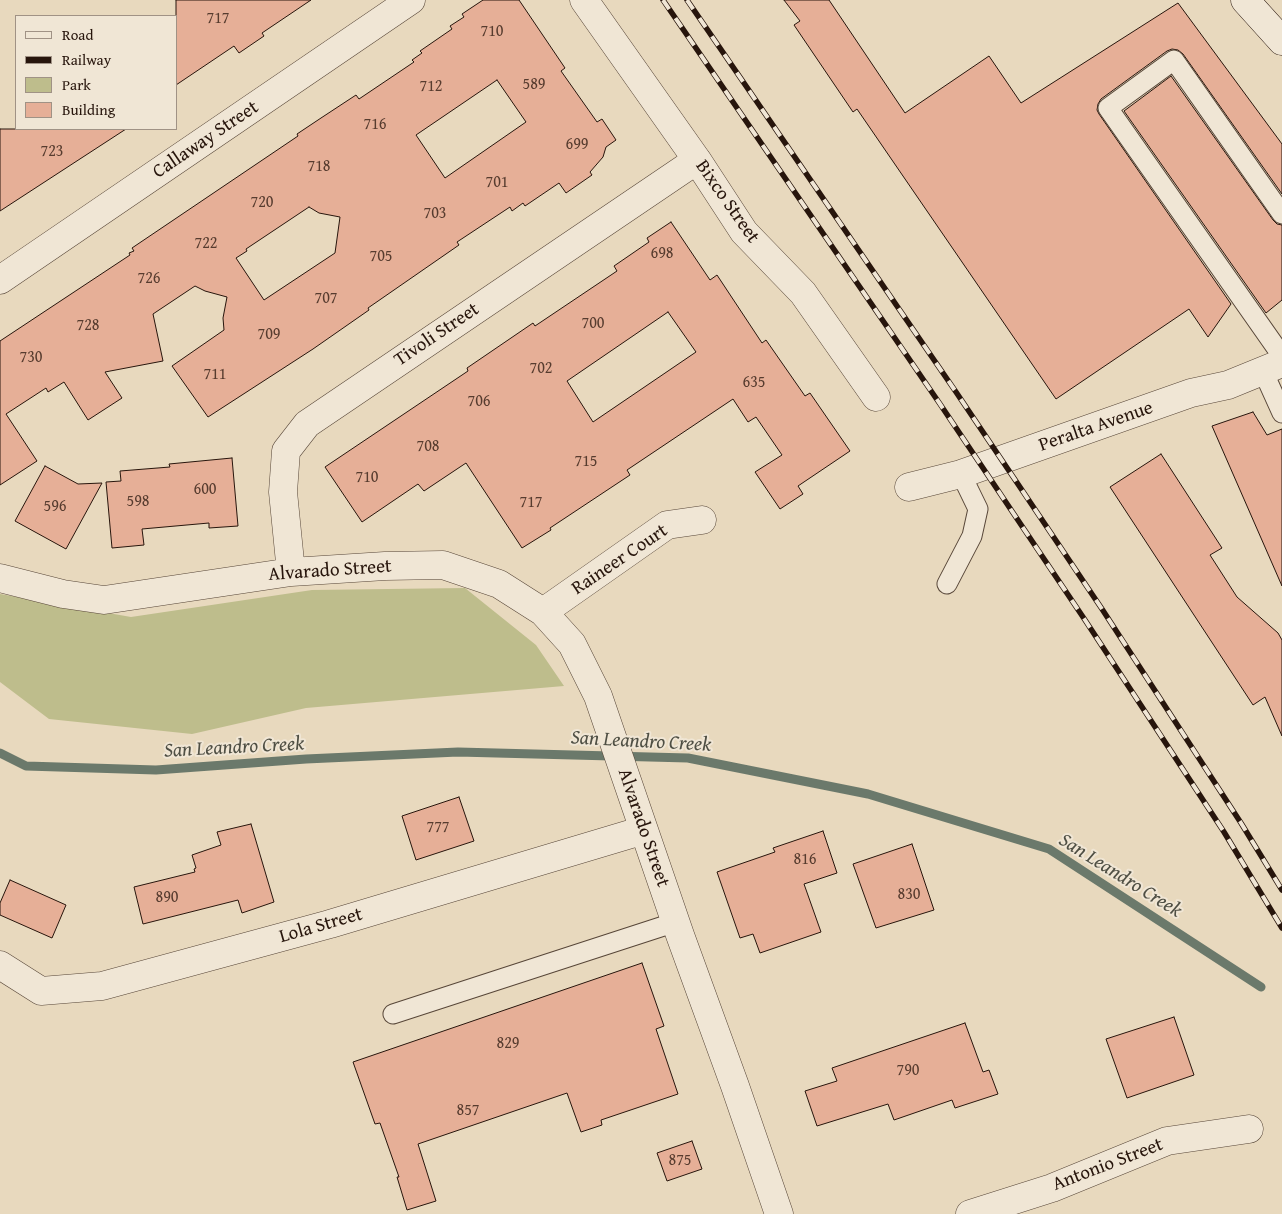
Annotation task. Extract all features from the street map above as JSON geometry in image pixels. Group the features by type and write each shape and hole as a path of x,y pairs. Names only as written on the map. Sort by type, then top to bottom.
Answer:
{"street":[{"name":"Callaway Street","path":"0,280 412,0"},
{"name":"Bixco Street","path":"584,0 697,160 744,232 803,293 876,397"},
{"path":"1246,0 1282,41"},
{"name":"Tivoli Street","path":"290,572 283,492 286,451 307,424 697,160"},
{"name":"Peralta Avenue","path":"909,487 961,474 1191,393 1228,385 1276,364"},
{"name":"Raineer Court","path":"542,612 666,525 702,520"},
{"name":"Alvarado Street","path":"0,578 63,594 104,600 290,572 384,566 443,565 499,584 542,612 572,644 598,696 779,1214"},
{"name":"Lola Street","path":"0,965 40,991 102,986 330,924 644,830"},
{"name":"Antonio Street","path":"970,1214 1052,1188 1167,1141 1249,1129"}],"lane":[{"path":"1282,214 1174,60 1108,108 1276,364 1282,413"},
{"path":"947,584 972,536 978,509 961,474"},
{"path":"393,1014 676,922"}],"green space":[{"path":"465,588 536,645 564,686 306,708 192,734 49,719 0,682 0,594 131,617 312,590"}],"building":[{"path":"176,0 311,0 262,33 264,36 239,53 234,46 178,84 178,15 176,15"},
{"path":"483,0 519,0 565,68 561,71 597,122 602,119 616,140 606,147 603,157 590,172 592,175 566,193 559,183 525,206 523,203 512,211 510,207 457,242 459,245 313,349 208,417 172,366 224,330 223,318 227,297 195,286 153,314 163,361 105,372 122,398 88,420 64,382 48,392 46,388 6,414 37,461 0,485 0,341 130,255 129,253 134,251 132,248 298,136 297,134 356,95 359,99 414,62 412,60 422,53 420,51 452,29 450,26 464,17 462,14","holes":["497,80 526,122 445,178 416,135","309,207 319,213 340,217 335,253 264,300 236,258 247,251 246,249"]},
{"path":"784,0 829,0 905,113 989,56 1021,103 1178,3 1282,144 1282,194 1183,54 1178,50 1172,49 1167,51 1101,99 1098,104 1097,110 1099,114 1231,304 1208,337 1189,309 1056,399 857,109 853,112 794,25 800,21"},
{"path":"1171,76 1273,220 1277,224 1282,225 1282,300 1266,313 1124,111"},
{"path":"0,129 124,130 0,211"},
{"path":"671,222 710,280 717,275 762,343 766,340 805,396 810,393 850,451 798,486 803,494 780,509 755,472 782,455 756,417 748,422 733,399 627,470 630,475 522,548 466,463 424,491 418,484 362,522 325,467 468,371 467,368 533,323 535,326 617,271 614,266 649,242 647,238","holes":["668,312 696,352 593,422 567,381"]},
{"path":"1253,412 1267,435 1282,429 1282,586 1212,426"},
{"path":"1161,454 1222,548 1210,555 1237,597 1278,633 1282,640 1282,736 1265,697 1253,705 1110,487"},
{"path":"232,458 238,526 209,528 209,523 142,529 144,545 112,548 106,482 121,481 120,471 170,467 169,464"},
{"path":"45,466 78,484 102,483 66,549 15,521"},
{"path":"459,797 474,841 416,860 402,816"},
{"path":"251,824 274,902 242,913 238,900 143,924 134,887 195,872 194,869 196,868 192,855 221,845 217,832"},
{"path":"823,831 837,873 804,884 821,932 760,953 753,934 740,938 717,872 775,852 773,848"},
{"path":"912,844 934,910 876,928 853,864"},
{"path":"10,880 66,905 52,938 0,915 0,903"},
{"path":"642,963 664,1026 656,1029 678,1094 601,1120 602,1125 581,1132 567,1093 418,1144 436,1201 407,1210 397,1177 399,1177 380,1123 375,1124 353,1062"},
{"path":"1174,1017 1194,1075 1127,1098 1106,1039"},
{"path":"965,1023 983,1072 989,1070 998,1094 955,1108 952,1100 894,1120 888,1104 817,1126 805,1091 837,1081 832,1068"},
{"path":"692,1141 702,1169 667,1181 657,1153"}],"waterway":[{"name":"San Leandro Creek","path":"0,753 26,766 156,770 306,759 458,752 688,758 868,794 1049,849 1261,987"}],"railway":[{"path":"663,0 940,404 1085,620 1224,832 1282,928"},
{"path":"687,0 956,392 1102,609 1241,823 1282,890"}]}
